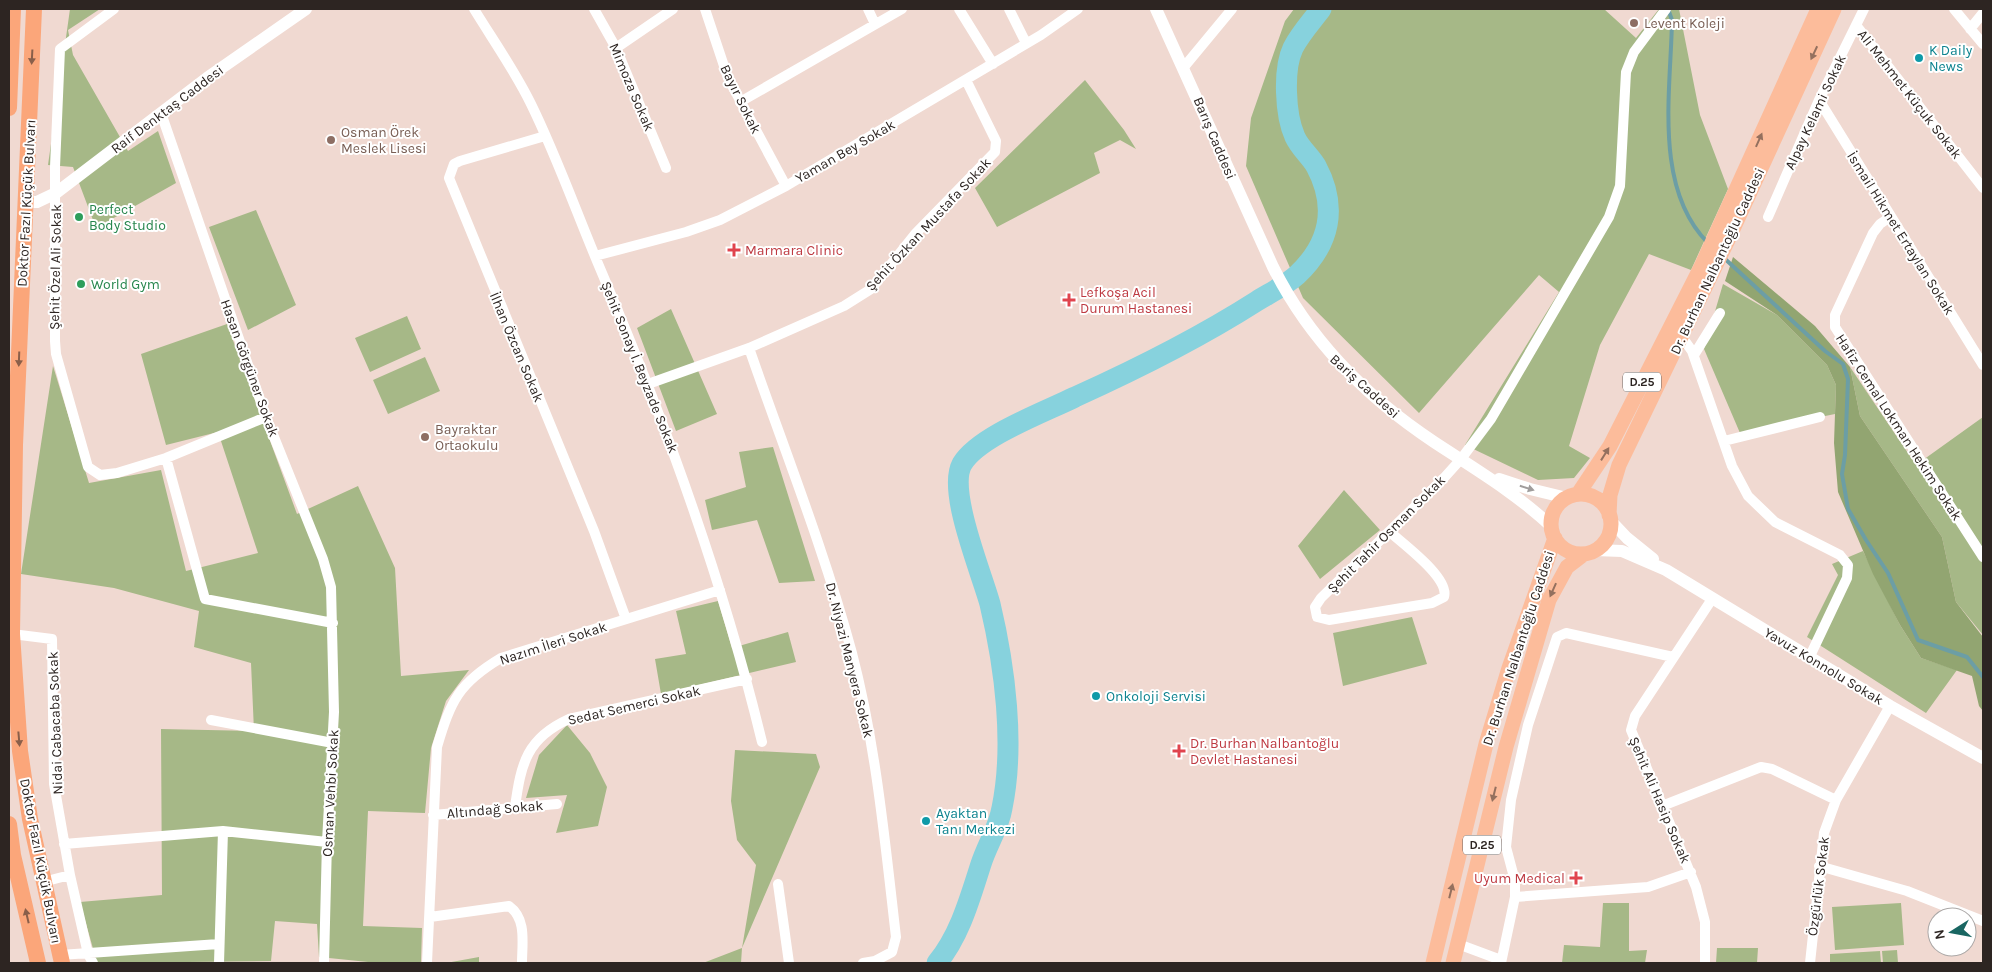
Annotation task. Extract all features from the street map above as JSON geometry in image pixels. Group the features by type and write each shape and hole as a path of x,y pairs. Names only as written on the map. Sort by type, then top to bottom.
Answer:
{"highway":[{"name":"Doktor Fazıl Küçük Bulvarı","path":"9,108 13,9"},
{"name":"Doktor Fazıl Küçük Bulvarı","path":"34,9 15,445 12,634 20,751 30,819 61,959"},
{"name":"Doktor Fazıl Küçük Bulvarı","path":"9,824 13,855 38,963"}],"main road":[{"name":"Dr. Burhan Nalbantoğlu Caddesi","path":"1723,236 1818,9"},
{"name":"Dr. Burhan Nalbantoğlu Caddesi","path":"1573,496 1610,446 1705,273 1834,9"},
{"name":"Dr. Burhan Nalbantoğlu Caddesi","path":"1610,517 1612,488 1619,465 1682,337 1705,273"},
{"path":"1573,496 1597,499 1610,517"},
{"name":"D.25","path":"1553,532 1555,510 1573,496"},
{"name":"D.25","path":"1589,552 1607,538 1610,517"},
{"name":"Dr. Burhan Nalbantoğlu Caddesi","path":"1433,963 1490,730 1553,532"},
{"path":"1553,532 1567,550 1589,552"},
{"name":"Dr. Burhan Nalbantoğlu Caddesi","path":"1453,963 1502,764 1549,600 1567,567 1589,552"}],"street":[{"name":"Şehit Özel Ali Sokak","path":"114,9 60,48 55,167 56,354 88,467 100,475 117,473 166,458"},
{"name":"Raif Denktaş Caddesi","path":"26,202 38,202 56,193 161,113 306,9"},
{"name":"Şehit Sonay İ. Beyzade Sokak","path":"474,9 514,75 545,136 648,384 680,468 720,590 747,678 762,742"},
{"name":"Mimoza Sokak","path":"594,9 616,48 666,168"},
{"path":"616,48 673,9"},
{"name":"Bayır Sokak","path":"705,9 728,78 786,186"},
{"path":"868,9 875,24"},
{"path":"740,102 902,9"},
{"path":"959,9 993,64"},
{"path":"1009,9 1026,43"},
{"name":"Yaman Bey Sokak","path":"595,256 686,232 711,223 786,186 993,64 1078,9"},
{"name":"Barış Caddesi","path":"1156,9 1184,67 1229,174 1273,267"},
{"path":"1184,67 1232,9"},
{"name":"Şehit Tahir Osman Sokak","path":"1390,532 1441,579 1446,592 1444,597 1432,602 1329,620 1319,618 1314,611 1321,598 1390,532 1461,459 1491,419 1608,217 1620,186 1626,72 1634,52 1666,9"},
{"name":"Alpay Kelami Sokak","path":"1768,217 1819,100 1864,9"},
{"path":"1954,9 1983,44"},
{"path":"1970,29 1983,13"},
{"name":"Ali Mehmet Küçuk Sokak","path":"1856,25 1983,188"},
{"name":"Şehit Özkan Mustafa Sokak","path":"648,384 749,348 844,306 871,289 916,233 996,149 996,142 966,80"},
{"name":"İsmail Hikmet Ertaylan Sokak","path":"1819,100 1983,365"},
{"name":"Hasan Görgüner Sokak","path":"161,113 266,417 323,559 331,588 333,623"},
{"name":"İlhan Özcan Sokak","path":"545,136 460,161 454,164 449,178 594,531 626,619"},
{"name":"Hafiz Cemal Lokman Hekim Sokak","path":"1890,217 1880,224 1873,233 1835,315 1834,327 1983,557"},
{"name":"Bariş Caddesi","path":"1273,267 1293,305 1330,354 1361,386 1403,420 1487,475 1530,507 1553,532"},
{"path":"1694,355 1720,313"},
{"path":"1682,337 1694,355 1739,479 1758,508 1782,526 1840,555 1848,565 1847,578 1810,656"},
{"name":"Dr. Niyazi Manyera Sokak","path":"749,348 828,571 852,654 870,740 879,791 896,937 892,952 875,961 863,963"},
{"path":"266,417 166,458 205,599 333,623"},
{"path":"1724,441 1820,417"},
{"name":"Bariş Caddesi","path":"1487,475 1530,490 1573,496"},
{"name":"Yavuz Konnolu Sokak","path":"1610,517 1627,538 1666,570 1890,706 1983,758"},
{"name":"Yavuz Konnolu Sokak","path":"1589,552 1622,551 1666,570"},
{"name":"Nazım İleri Sokak","path":"427,963 436,746 447,713 460,689 479,671 501,658 720,590"},
{"name":"Şehit Ali Hasip Sokak","path":"1705,963 1704,922 1691,872 1633,738 1631,726 1635,716 1712,599"},
{"name":"Osman Vehbi Sokak","path":"324,963 327,842 333,744 333,623"},
{"path":"1458,944 1501,962 1515,897 1515,881 1506,847 1511,800 1528,725 1557,637 1566,633 1673,657"},
{"name":"Nidai Cabacaba Sokak","path":"12,634 52,639 54,784 70,875 90,959"},
{"name":"Sedat Semerci Sokak","path":"515,807 520,772 527,756 531,747 550,728 569,719 747,678"},
{"name":"Özgürlük Sokak","path":"1810,963 1824,833 1836,800 1890,706"},
{"path":"211,720 333,744"},
{"path":"1662,806 1761,767 1772,769 1836,800"},
{"name":"Altındağ Sokak","path":"433,815 557,804"},
{"path":"64,844 223,831 327,842"},
{"path":"219,963 223,831"},
{"path":"1819,866 1907,891 1983,921"},
{"path":"1515,897 1648,887 1691,872"},
{"path":"43,882 70,875"},
{"path":"778,884 789,963"},
{"path":"430,917 509,906 518,912 522,926 522,963"},
{"path":"61,959 90,959 219,944"}],"green space":[{"path":"70,9 100,9 68,30 73,55 128,151 158,131 176,183 96,228 73,167 48,165"},
{"path":"1294,9 1604,9 1636,38 1659,9 1679,9 1700,115 1728,189 1691,270 1649,254 1600,345 1569,446 1590,458 1574,478 1538,480 1465,445 1559,292 1539,275 1419,413 1303,298 1246,166 1251,118 1285,21"},
{"path":"1085,80 1124,130 1136,149 1120,140 1094,153 1100,173 997,227 975,188"},
{"path":"256,210 296,305 248,330 209,227"},
{"path":"1733,257 1815,326 1850,367 1860,416 1942,537 1956,602 1983,637 1983,711 1979,706 1972,676 1921,658 1900,625 1873,574 1838,492 1834,443 1836,385 1827,365 1777,315 1725,281"},
{"path":"1723,284 1777,315 1827,365 1836,385 1835,414 1740,433 1704,349"},
{"path":"671,309 717,414 676,431 637,328"},
{"path":"407,316 421,349 370,372 355,338"},
{"path":"227,324 297,514 358,486 395,568 401,676 469,670 446,701 431,748 425,813 368,811 363,926 422,928 421,963 378,963 319,957 317,924 275,921 271,961 97,963 80,902 162,895 161,729 254,731 251,663 194,647 199,611 114,588 21,574 53,366 89,483 161,470 186,571 258,553 218,432 166,445 141,354"},
{"path":"425,357 440,391 388,414 373,380"},
{"path":"1850,367 1916,465 1983,417 1983,635 1956,602 1942,537 1860,416"},
{"path":"773,447 815,581 779,583 757,520 712,530 705,500 746,487 739,452"},
{"path":"1344,490 1380,530 1320,579 1298,546"},
{"path":"1863,551 1900,625 1921,658 1957,670 1926,713 1807,637 1838,575 1832,564"},
{"path":"718,601 732,648 788,632 796,662 661,694 655,659 686,654 676,611"},
{"path":"1412,617 1427,664 1343,686 1333,633"},
{"path":"567,725 590,753 607,787 598,826 556,833 567,795 526,798 539,755"},
{"path":"735,750 816,754 820,767 742,948 756,865 737,840 731,801"},
{"path":"1603,903 1629,903 1629,951 1647,950 1645,963 1562,963 1564,945 1600,947"},
{"path":"1901,903 1904,945 1835,950 1832,907"},
{"path":"742,948 741,963 703,963"},
{"path":"1717,948 1758,948 1757,963 1716,963"},
{"path":"1897,950 1898,963 1883,963 1882,951"},
{"path":"1880,951 1881,963 1830,963 1830,954"},
{"path":"479,957 479,963 446,963"}],"waterway":[{"path":"937,963 958,928 998,822 1006,784 1008,758 1008,732 1000,654 990,604 962,512 959,493 959,477 962,464 971,454 997,434 1145,364 1213,328 1288,282 1308,263 1317,251 1327,224 1327,196 1316,166 1295,137 1289,117 1286,92 1288,68 1293,48 1321,9"},
{"path":"1668,9 1672,20 1668,107 1672,167 1679,195 1691,220 1708,243"},
{"path":"1724,258 1825,351 1843,364 1848,379 1845,455 1842,474 1848,509 1888,573 1918,640 1967,657 1983,677"}],"place":[{"name":"Levent Koleji","path":"1634,23"},
{"name":"K Daily News","path":"1919,58"},
{"name":"Osman Örek Meslek Lisesi","path":"331,140"},
{"name":"Perfect Body Studio","path":"79,217"},
{"name":"Marmara Clinic","path":"734,250"},
{"name":"World Gym","path":"81,284"},
{"name":"Lefkoşa Acil Durum Hastanesi","path":"1069,300"},
{"name":"Bayraktar Ortaokulu","path":"425,437"},
{"name":"Onkoloji Servisi","path":"1096,696"},
{"name":"Dr. Burhan Nalbantoğlu Devlet Hastanesi","path":"1179,751"},
{"name":"Ayaktan Tanı Merkezi","path":"926,821"},
{"name":"Uyum Medical","path":"1576,878"}]}
